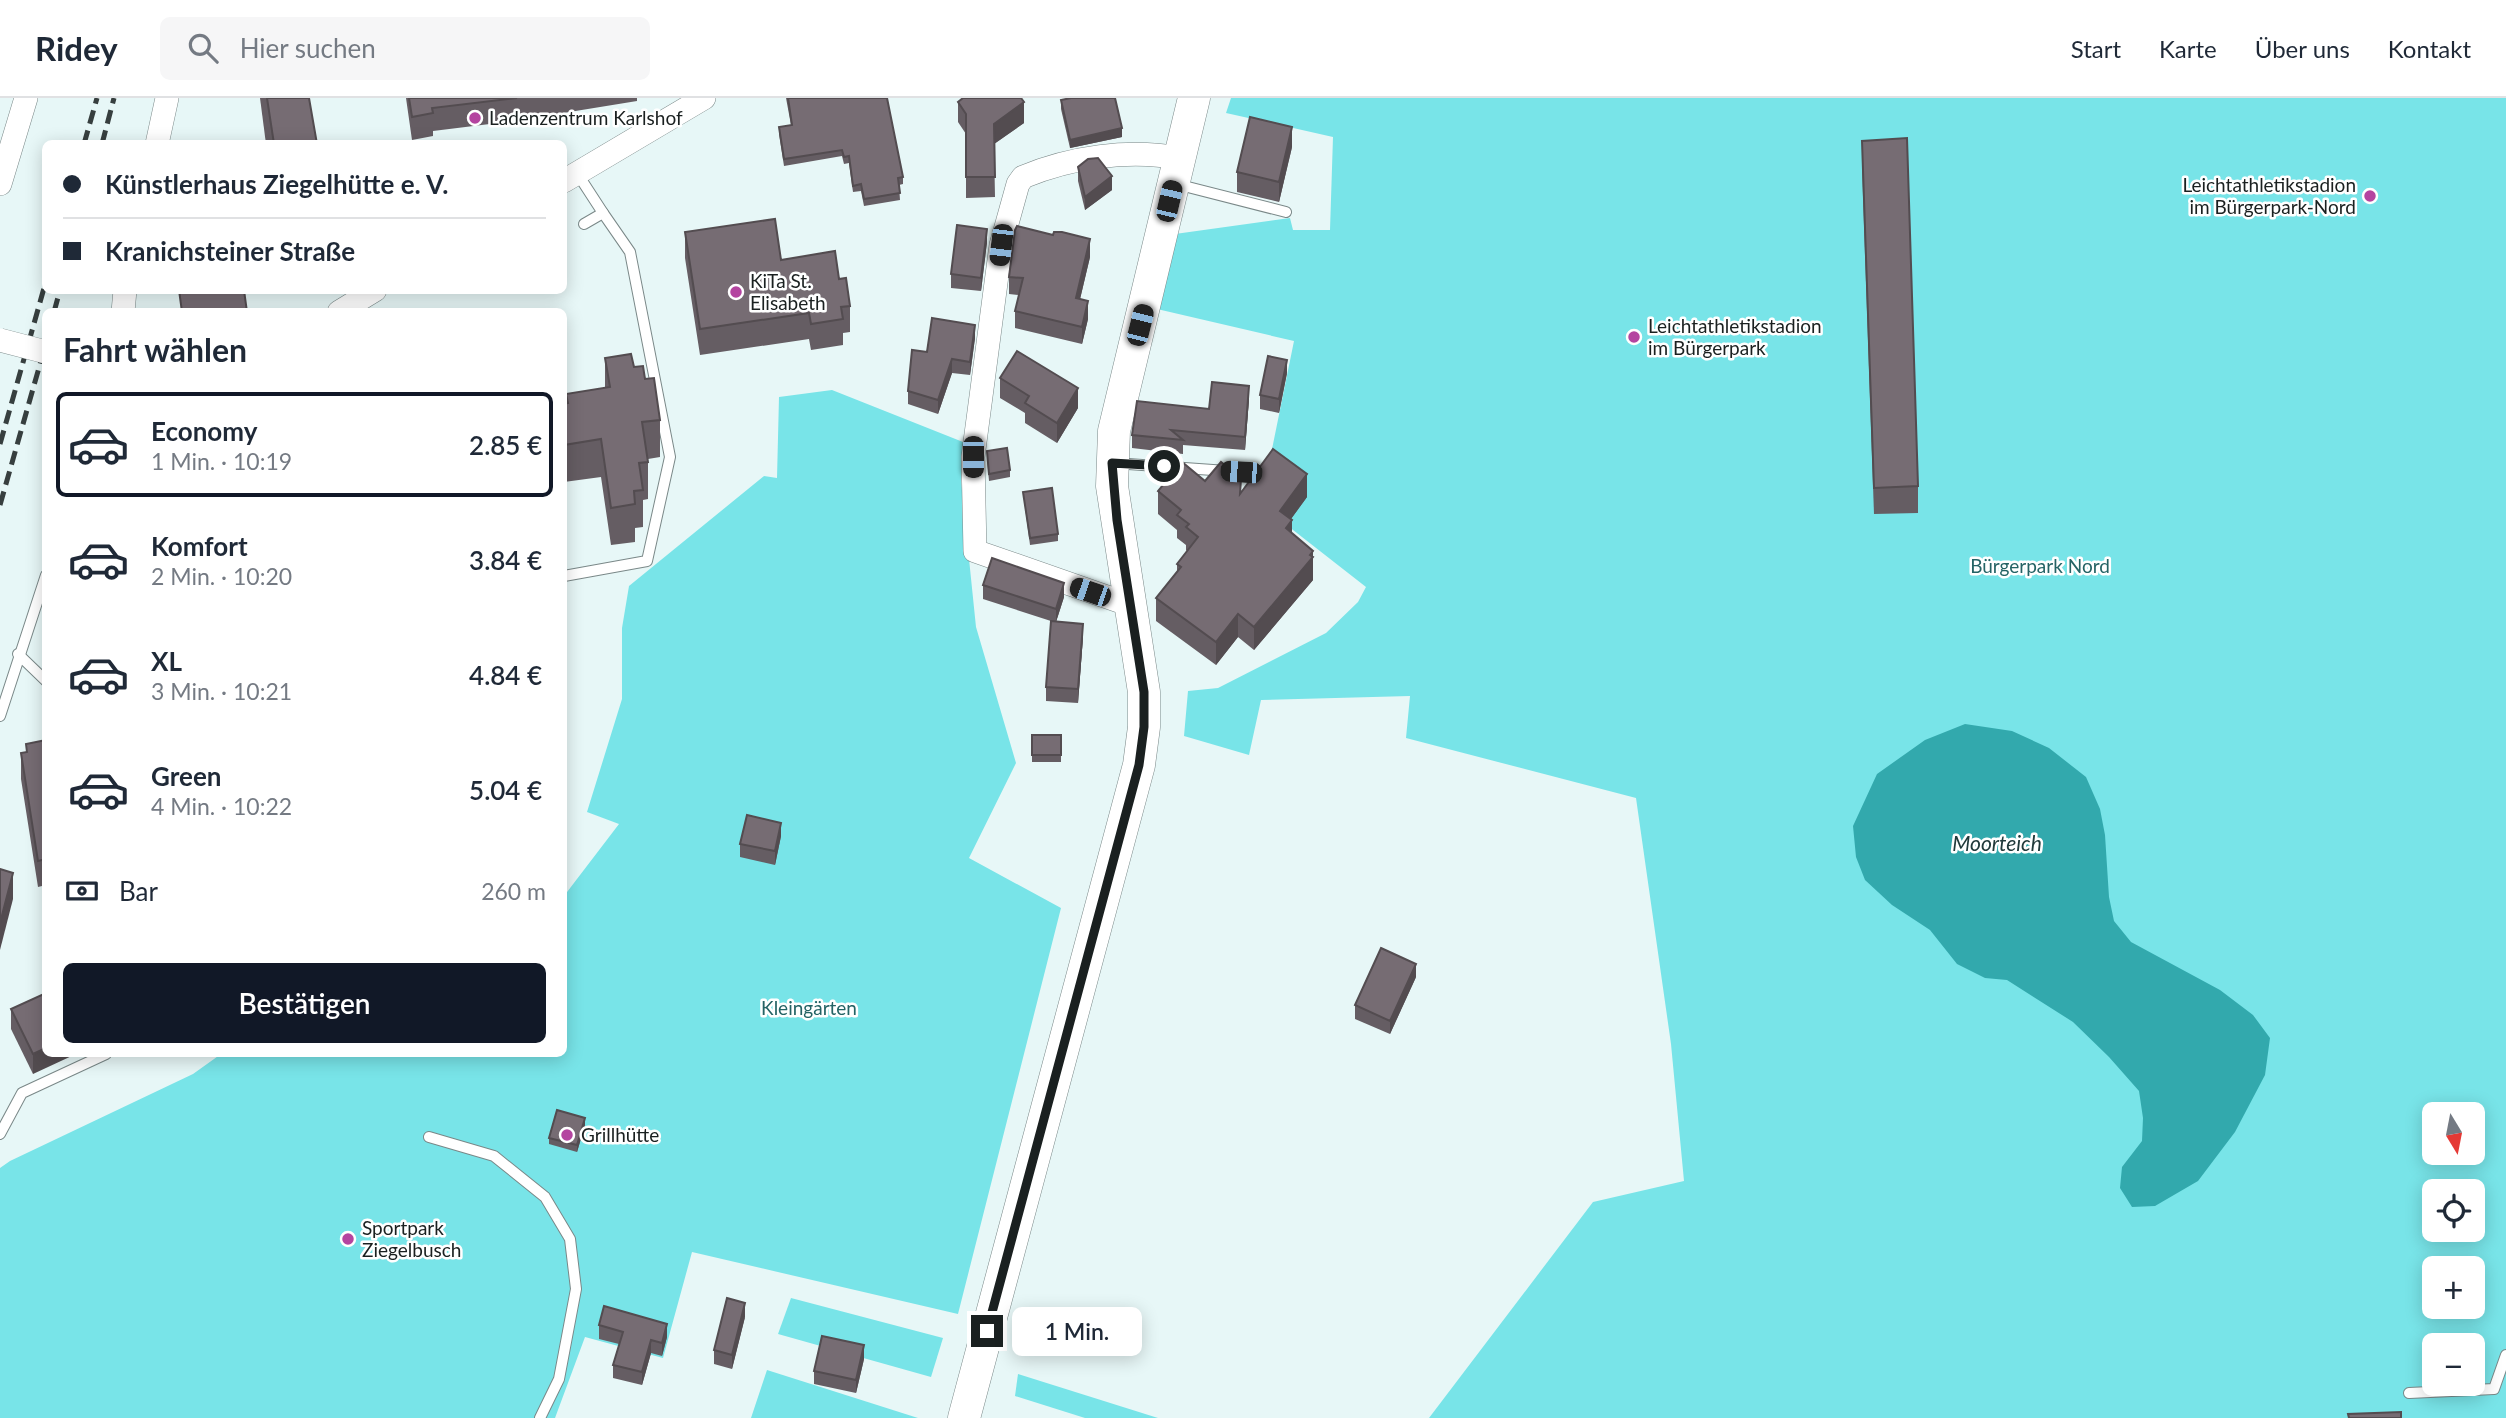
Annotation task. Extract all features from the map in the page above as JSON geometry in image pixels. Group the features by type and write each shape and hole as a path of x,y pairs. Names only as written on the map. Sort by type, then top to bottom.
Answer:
{"main road":[{"path":"964,1418 1139,765 1144,727 1144,692 1117,520 1112,463 1114,431 1194,98"}],"street":[{"path":"0,184 26,98"},
{"path":"158,140 167,98"},
{"path":"570,177 704,98"},
{"path":"1130,606 975,551 973,457 1001,245 1018,184 1023,177 1094,156 1160,155 1176,171"},
{"path":"346,308 368,294"},
{"path":"0,341 42,351"}],"lane":[{"path":"1176,171 1286,212"},
{"path":"567,575 647,561 670,457 630,252 603,214 570,177"},
{"path":"584,224 603,214"},
{"path":"1112,463 1241,472"},
{"path":"0,716 42,586"},
{"path":"18,654 42,677"},
{"path":"0,1134 22,1093 100,1057"},
{"path":"429,1138 494,1156 545,1197 570,1239 576,1289 559,1379 540,1418"},
{"path":"2409,1393 2494,1389 2506,1355"}],"green space":[{"name":"Bürgerpark Nord","path":"1231,98 2506,98 2506,1418 1429,1418 1593,1202 1684,1181 1671,1044 1636,798 1406,738 1410,696 1261,700 1249,755 1184,736 1188,691 1218,688 1326,633 1358,602 1366,587 1256,501 1269,464 1294,341 1157,309 1175,234 1290,218 1293,230 1330,230 1333,137 1226,113"},
{"name":"Kleingärten","path":"832,390 963,442 961,481 976,627 1016,763 969,858 1061,908 958,1314 692,1252 663,1358 585,1337 555,1418 0,1418 0,1168 10,1161 193,1074 217,1057 567,1057 567,892 619,824 587,812 622,699 622,628 629,586 764,476 777,478 779,397"},
{"path":"791,1298 943,1338 931,1377 778,1334"},
{"path":"767,1370 918,1418 751,1418"},
{"path":"1018,1374 1158,1418 1085,1418 1015,1396"}],"water":[{"name":"Moorteich","path":"1965,724 2012,731 2049,748 2086,777 2100,809 2114,921 2131,942 2220,990 2253,1015 2270,1038 2265,1075 2235,1132 2198,1181 2155,1206 2132,1207 2120,1188 2122,1167 2142,1141 2143,1118 2139,1091 2109,1057 2073,1022 2007,980 1985,978 1957,964 1930,930 1892,905 1865,880 1856,857 1853,826 1877,774 1925,740"}],"building":[{"path":"267,98 309,98 316,140 273,140"},
{"path":"409,98 517,98 432,108 433,113 412,117"},
{"path":"788,98 887,98 903,177 898,178 900,193 864,199 861,184 853,186 849,156 844,157 842,150 784,159 779,127 792,125"},
{"path":"963,98 1021,98 1024,102 994,124 995,177 966,177 966,114 958,102"},
{"path":"1115,98 1122,128 1070,140 1061,100"},
{"path":"1250,117 1292,127 1279,182 1237,172"},
{"path":"1907,138 1918,486 1874,488 1862,141"},
{"path":"1098,158 1112,176 1085,197 1078,167 1088,159"},
{"name":"KiTa St. Elisabeth","path":"775,219 781,260 835,251 839,279 846,278 850,306 841,307 843,319 811,324 809,313 700,329 685,232"},
{"path":"957,225 987,229 981,278 951,274"},
{"path":"1017,226 1053,235 1054,232 1062,232 1090,239 1076,298 1088,301 1082,327 1015,311 1023,278 1009,277"},
{"path":"180,294 245,294 246,308 181,308"},
{"path":"932,318 975,325 970,362 952,359 938,400 908,391 912,350 927,352"},
{"path":"1017,351 1078,388 1057,423 1025,403 1029,396 1000,378"},
{"path":"631,354 634,367 643,366 645,379 654,378 660,420 642,422 648,462 639,463 643,490 634,491 635,504 611,508 601,439 567,445 567,394 610,387 605,358"},
{"path":"1268,356 1287,360 1279,399 1260,395"},
{"path":"1212,382 1249,386 1245,437 1171,430 1183,440 1132,435 1137,401 1209,409"},
{"path":"1007,448 1010,470 989,474 987,451"},
{"path":"1273,449 1307,474 1280,511 1292,520 1286,528 1313,551 1310,555 1313,557 1254,627 1238,614 1216,642 1156,598 1181,567 1177,564 1198,537 1186,527 1189,524 1177,515 1181,510 1158,491 1182,462 1205,481 1221,462 1241,479 1240,494"},
{"path":"1052,488 1058,534 1030,538 1023,492"},
{"path":"992,558 1064,583 1056,609 983,585"},
{"path":"1051,621 1083,624 1078,689 1046,687"},
{"path":"1032,735 1061,735 1061,755 1032,755"},
{"path":"42,741 42,860 38,861 21,753 27,752 26,744"},
{"path":"747,815 781,823 775,851 740,844"},
{"path":"0,869 13,873 0,923"},
{"path":"1381,948 1416,964 1390,1021 1355,1005"},
{"path":"42,995 42,1050 33,1054 11,1009"},
{"name":"Grillhütte","path":"557,1110 585,1118 577,1145 549,1138"},
{"path":"727,1298 745,1303 732,1355 714,1350"},
{"path":"604,1306 667,1324 662,1343 651,1340 642,1372 613,1365 623,1332 599,1325"},
{"path":"822,1336 864,1345 856,1380 814,1371"},
{"path":"2401,1412 2401,1418 2349,1418 2348,1414"}],"railway":[{"path":"85,140 97,98"},
{"path":"103,140 114,98"},
{"path":"0,444 42,294"},
{"path":"55,308 59,294"},
{"path":"0,505 42,357"}],"place":[{"name":"Ladenzentrum Karlshof","path":"475,118"},
{"name":"Leichtathletikstadion im Bürgerpark-Nord","path":"2370,196"},
{"name":"KiTa St. Elisabeth","path":"736,292"},
{"name":"Leichtathletikstadion im Bürgerpark","path":"1634,337"},
{"name":"Grillhütte","path":"567,1135"},
{"name":"Sportpark Ziegelbusch","path":"348,1239"}],"route":[{"path":"987,1331 1139,765 1144,727 1144,692 1112,486 1112,463 1164,466"}]}
